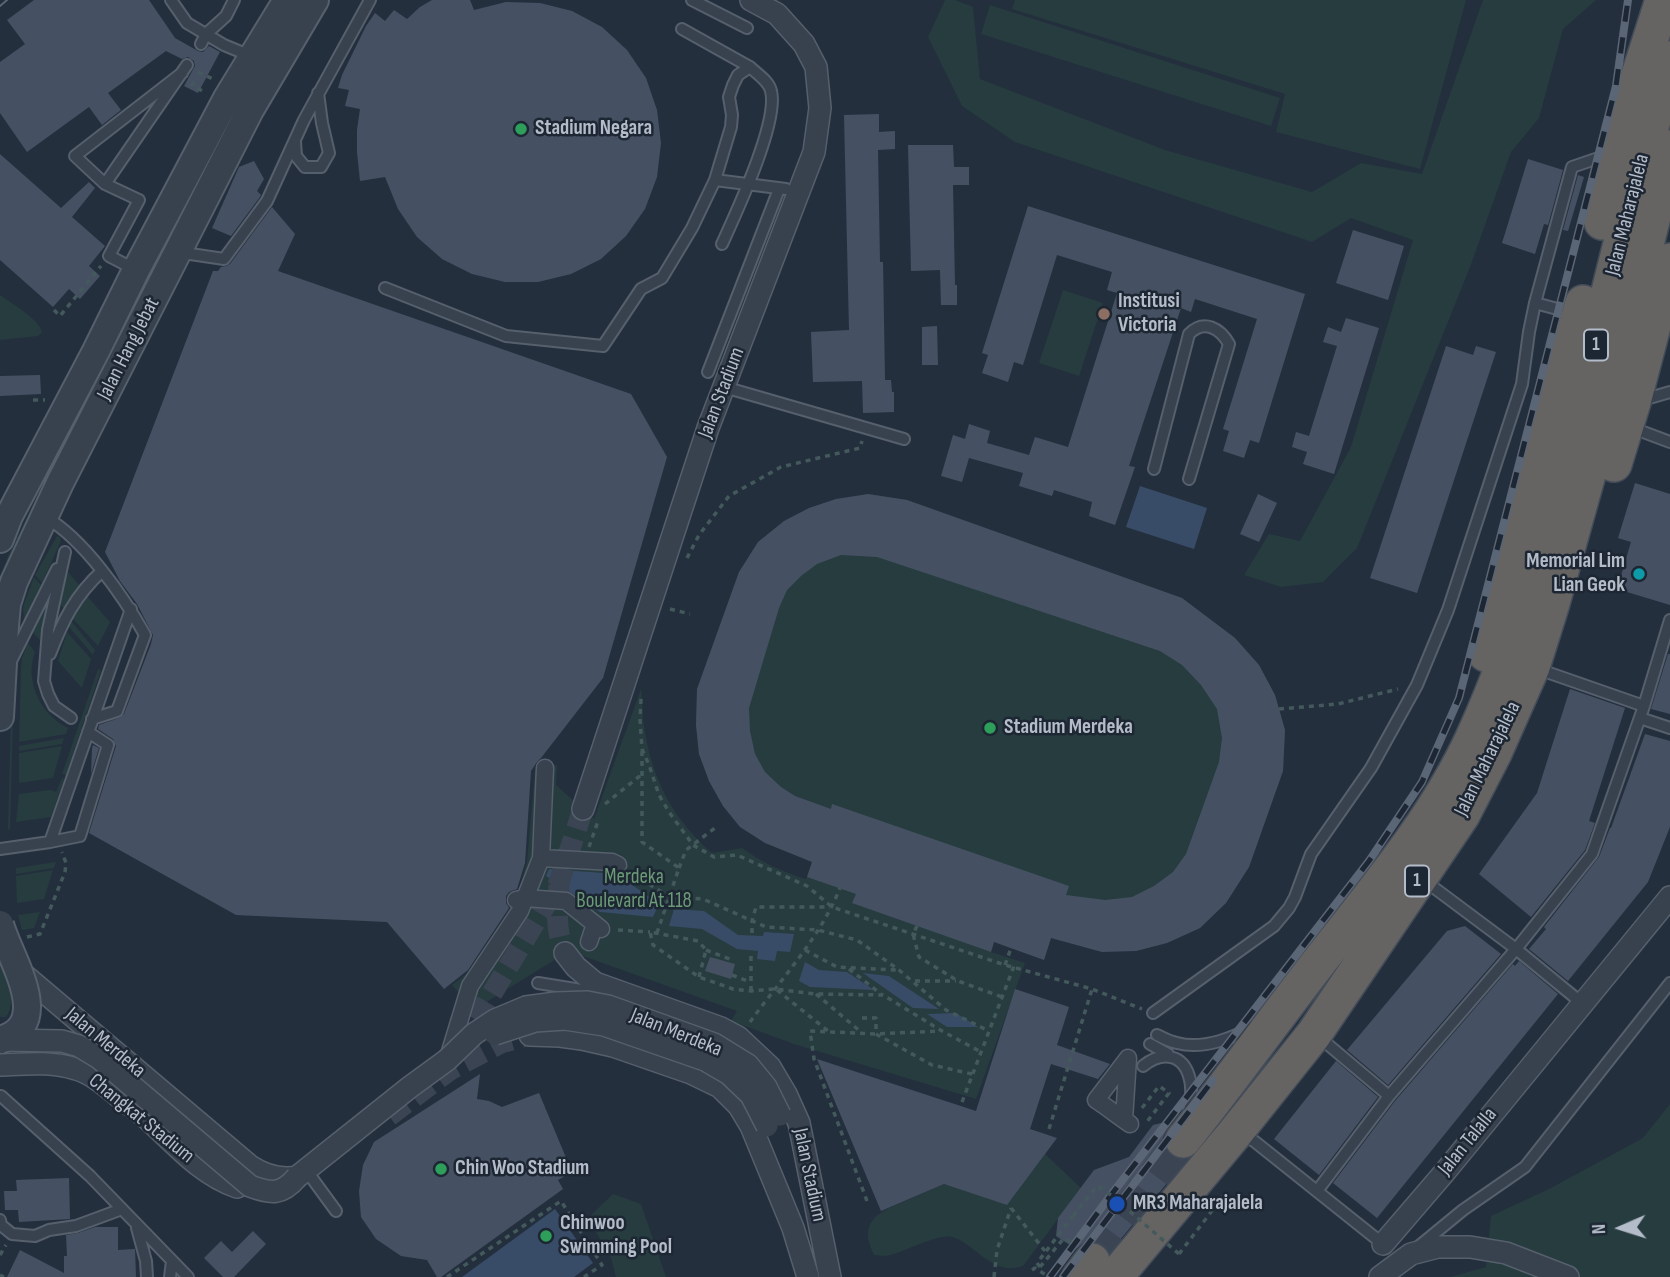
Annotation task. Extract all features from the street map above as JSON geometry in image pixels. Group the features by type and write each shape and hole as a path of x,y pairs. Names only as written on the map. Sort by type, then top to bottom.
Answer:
{"highway":[{"path":"1639,75 1644,0"},
{"path":"1472,741 1485,658 1557,389 1580,315 1639,75 1663,0"},
{"name":"Jalan Maharajalela","path":"1185,1137 1396,862 1439,799 1472,741 1517,630 1558,496 1670,59"},
{"name":"Jalan Maharajalela","path":"1089,1264 1235,1133 1314,1034 1462,815 1494,753 1532,667 1552,603 1595,449 1670,148"},
{"path":"1552,603 1581,566 1665,308 1670,261"}],"street":[{"name":"Jalan Hang Jebat","path":"0,539 9,516 227,98 288,0"},
{"name":"Jalan Hang Jebat","path":"0,718 7,604 14,582 66,471 250,110 315,0"},
{"name":"Jalan Stadium","path":"592,813 708,428 788,191 814,152 820,108 816,67 804,44 777,13 751,0"},
{"path":"447,1060 470,986 520,911 519,899 541,858 545,768"},
{"path":"541,858 586,855 618,865"},
{"name":"Jalan Talalla","path":"1383,1244 1670,897"},
{"path":"519,899 566,901 598,926 589,942"},
{"name":"Jalan Merdeka","path":"1,1048 21,1027 29,1009 27,996 3,933"},
{"name":"Jalan Stadium","path":"565,953 576,967 595,983 721,1028 738,1037 769,1067 786,1094 799,1123 830,1277"},
{"name":"Jalan Merdeka","path":"17,970 250,1166 268,1176 288,1179 302,1173"},
{"name":"Jalan Merdeka","path":"1,1048 62,1041 79,1046 99,1058 250,1186 271,1192 282,1191 290,1186 302,1173 495,1020 526,1007 556,1003 587,1002 608,1006 714,1044 748,1065 766,1087 793,1228"},
{"name":"Jalan Stadium","path":"530,1035 560,1035 613,1046 691,1073 720,1087 739,1106 751,1126 793,1228 808,1277"},
{"name":"Changkat Stadium","path":"1,1048 35,1063 77,1069 96,1079 205,1171 237,1187"},
{"name":"Jalan Merdeka","path":"773,1121 818,1223"},
{"path":"1380,1277 1411,1254 1438,1247 1469,1247 1506,1253 1568,1277"}],"lane":[{"path":"171,0 187,23 204,39 253,57"},
{"path":"204,39 226,16 234,0"},
{"path":"692,0 747,27"},
{"path":"177,252 224,259 267,201 318,92 370,1"},
{"path":"682,29 750,67 769,85 772,92 771,118 749,183 722,244"},
{"path":"385,288 506,336 603,346 641,289 662,278 692,228 715,180 731,127 729,97 733,85 738,75 750,67"},
{"path":"105,184 184,69 75,156 105,184 139,200 109,256 136,270"},
{"path":"295,140 296,156 305,167 321,167 329,153 318,92"},
{"path":"1153,1013 1274,926 1289,908 1296,897 1311,854 1371,768 1417,685 1448,610 1522,384 1535,303 1572,167 1619,152"},
{"path":"708,372 788,191 715,180"},
{"path":"1535,303 1580,315"},
{"path":"1154,469 1189,334 1194,329 1205,326 1214,328 1224,335 1229,344 1189,479"},
{"path":"724,387 904,439"},
{"path":"1670,392 1629,414 1670,442"},
{"path":"45,517 58,524 102,570 131,609 145,635 117,711 92,719"},
{"path":"2,676 72,538"},
{"path":"65,552 48,630 44,681 54,706 71,718"},
{"path":"46,666 65,617 88,584 102,570"},
{"path":"53,841 131,609"},
{"path":"1317,1191 1389,1096 1516,949 1592,854 1642,712 1670,620"},
{"path":"1532,667 1642,712 1670,728"},
{"path":"0,849 80,836 108,745 88,732"},
{"path":"1420,877 1516,949 1583,1004"},
{"path":"537,983 628,995"},
{"path":"1411,1254 1463,1210 1525,1167 1670,983"},
{"path":"1185,1137 1190,1080 1184,1065 1153,1040 1198,1045 1220,1041 1250,1028 1282,1008"},
{"path":"1314,1034 1389,1096"},
{"path":"1171,1056 1177,1043"},
{"path":"1143,1066 1159,1056 1171,1056"},
{"path":"0,1097 90,1176 188,1277"},
{"name":"Jalan Talalla","path":"1235,1133 1254,1141 1383,1244"},
{"path":"302,1173 336,1211"},
{"path":"0,1220 1,1225 12,1234 35,1236 49,1230 76,1226 122,1209"},
{"path":"136,1225 146,1261 147,1277"},
{"path":"170,1277 172,1261"}],"path":[{"path":"208,94 192,85 198,72 215,80"},
{"path":"54,310 60,316 109,256"},
{"path":"33,400 47,399"},
{"path":"687,558 699,534 729,496 781,467 860,448 864,427"},
{"path":"670,609 690,614"},
{"path":"1279,709 1338,704 1417,685"},
{"path":"642,694 642,842 679,867"},
{"path":"642,749 659,795 693,845 714,857 737,855 749,860 807,886 832,907"},
{"path":"604,804 641,775"},
{"path":"586,855 592,813"},
{"path":"657,933 687,850 715,828"},
{"path":"3,933 40,934 66,866 63,854 53,841"},
{"path":"618,865 670,897 703,899 766,927 818,930 857,940 900,970 946,1010 989,1031"},
{"path":"738,1037 805,950 832,907 840,888"},
{"path":"752,933 756,907 832,907 1005,965 1092,989 1153,1013"},
{"path":"598,926 698,941 706,950 723,959 732,960"},
{"path":"917,926 913,934 919,957 958,981 1002,997"},
{"path":"650,932 653,945 699,977 733,989 883,995"},
{"path":"1005,965 1011,948"},
{"path":"699,977 706,950"},
{"path":"805,950 837,967 900,970"},
{"path":"751,953 751,991"},
{"path":"962,1102 1014,966"},
{"path":"847,968 883,995 981,1052"},
{"path":"732,975 751,982"},
{"path":"912,981 958,981"},
{"path":"775,989 830,1032"},
{"path":"1049,1129 1092,989"},
{"path":"815,994 862,1033"},
{"path":"862,1018 876,1018 876,1034"},
{"path":"867,1200 814,1059 810,1031 876,1034 942,1031"},
{"path":"876,1034 932,1065 972,1074"},
{"path":"1159,1086 1169,1093 1133,1122 1159,1086"},
{"path":"1036,1267 1044,1249 1097,1186 1111,1195 1177,1255"},
{"path":"1177,1255 1224,1195"},
{"path":"447,1277 561,1201 602,1265 584,1277"},
{"path":"994,1277 997,1250 1011,1208 1044,1249"},
{"path":"1036,1267 1064,1238 1089,1264"},
{"path":"1168,1252 1177,1255"},
{"path":"1036,1267 1045,1275"}],"green space":[{"path":"945,0 955,0 973,7 980,79 1165,150 1312,192 1361,163 1422,174 1483,0 1596,0 1563,29 1539,118 1511,152 1470,267 1357,548 1323,582 1281,587 1244,575 1269,534 1300,541 1351,447 1413,240 1351,218 1312,242 1015,142 962,106 928,37"},
{"path":"1015,0 1466,0 1420,169 1276,132 1285,94 1012,9"},
{"path":"990,5 1280,98 1271,126 981,34"},
{"path":"1063,290 1103,303 1079,376 1039,363"},
{"path":"0,295 30,317 42,332 38,336 0,340"},
{"path":"141,295 147,298 0,598 0,576 8,556"},
{"name":"Stadium Merdeka","path":"868,494 907,500 1182,598 1235,638 1259,665 1275,695 1285,730 1283,771 1249,867 1226,903 1200,928 1167,943 1136,951 1051,938 1044,960 994,942 991,952 1025,963 976,1099 794,1044 731,1021 737,1011 569,951 452,1025 459,993 452,985 474,968 516,900 527,862 535,770 557,765 556,785 594,819 641,689 644,727 653,767 667,799 687,827 712,853 742,848 772,866 806,879 812,862 740,827 723,806 709,781 699,754 696,725 697,689"},
{"path":"57,536 61,541 42,583 35,575"},
{"path":"68,572 81,587 64,609 60,604"},
{"path":"34,577 41,585 24,621 23,607"},
{"path":"86,595 110,622 98,646 72,618"},
{"path":"45,606 48,609 40,640 33,633"},
{"path":"71,621 95,650 93,655 69,627"},
{"path":"67,632 91,659 82,688 58,661"},
{"path":"28,643 35,652 32,674 37,696 50,715 68,728 66,734 19,742 21,668"},
{"path":"98,669 101,670 66,775 62,774"},
{"path":"14,675 10,829 9,830 12,678"},
{"path":"64,738 62,744 19,751 19,746"},
{"path":"62,746 53,778 19,783 19,753"},
{"path":"62,778 64,779 51,817 16,822 19,794 50,790 56,792"},
{"path":"56,862 54,868 16,874 16,868"},
{"path":"53,870 44,899 17,903 16,876"},
{"path":"40,912 34,928 22,930 18,915"},
{"path":"0,956 11,995 10,1010 6,1017 0,1017"},
{"path":"1670,1104 1670,1277 1450,1277 1486,1267 1491,1216 1549,1189 1643,1138"},
{"path":"1045,1154 1081,1188 1023,1266 1002,1267 952,1237 938,1238 885,1256 874,1255 868,1235 869,1227 885,1210 944,1184 1007,1204"},
{"path":"613,1194 641,1204 666,1277 616,1277 611,1258 588,1218"}],"water":[{"path":"1140,486 1207,508 1194,549 1126,527"},
{"path":"549,869 617,874 659,904 653,917 600,912 546,876"},
{"path":"674,909 704,911 738,935 763,936 764,932 794,934 790,952 777,951 775,961 757,959 758,951 737,949 702,929 669,926"},
{"path":"805,962 819,970 847,972 874,990 810,987 799,981"},
{"path":"863,973 889,976 939,1009 913,1008"},
{"path":"956,1013 978,1027 947,1027 927,1014"},
{"name":"Chinwoo Swimming Pool","path":"555,1209 593,1263 574,1277 462,1277"}],"building":[{"path":"34,0 149,0 175,38 198,51 203,52 209,46 220,52 198,93 184,86 195,66 194,61 188,57 182,59 166,51 108,93 121,110 102,125 89,107 27,152 0,113 0,62 25,44 7,20"},
{"name":"Stadium Negara","path":"432,0 470,0 474,10 506,2 540,3 572,11 602,27 627,50 646,78 657,110 661,143 657,177 645,209 626,236 601,259 571,274 538,282 505,282 472,274 442,259 417,237 398,209 385,177 360,181 357,130 360,109 345,106 349,90 338,88 342,75 375,13 385,21 394,10 407,19"},
{"path":"879,114 879,132 895,131 895,149 878,150 885,380 891,380 894,412 863,413 862,381 813,382 811,332 849,330 844,115"},
{"path":"908,145 953,145 954,167 969,167 969,185 953,185 957,305 941,305 940,270 911,271"},
{"path":"0,154 61,208 89,182 95,188 72,217 105,246 89,266 100,276 80,299 69,289 53,307 0,260"},
{"path":"1528,159 1563,170 1548,225 1544,224 1535,254 1502,243"},
{"path":"254,161 264,179 257,191 260,197 231,236 212,228 239,167"},
{"path":"1578,175 1584,177 1568,231 1563,230"},
{"path":"1028,206 1305,294 1259,443 1250,440 1244,458 1223,451 1229,431 1223,429 1257,319 1195,299 1191,312 1181,308 1129,466 1135,467 1115,525 1089,516 1092,502 1054,490 1052,496 1019,486 1023,473 969,458 962,482 941,476 953,435 965,439 969,424 990,431 987,443 1029,455 1035,437 1068,447 1117,293 1107,290 1112,272 1057,255 1023,365 1014,362 1008,382 982,373 988,355 982,353"},
{"path":"272,207 295,234 278,271 631,394 667,457 603,678 531,771 525,863 517,889 506,896 509,908 468,970 444,989 387,922 236,915 89,833 116,746 113,739 98,729 99,725 124,714 153,635 105,552 213,271 230,264"},
{"path":"1353,230 1404,246 1388,300 1336,283"},
{"path":"1346,318 1379,328 1334,474 1303,464 1307,452 1292,447 1296,432 1309,436 1337,346 1323,342 1328,327 1341,332"},
{"path":"937,326 938,365 922,365 922,327"},
{"path":"1446,346 1473,355 1476,346 1496,352 1417,593 1370,578"},
{"path":"40,375 41,394 0,396 0,376"},
{"path":"1635,483 1670,494 1670,605 1617,589 1631,542 1618,538"},
{"path":"868,494 907,500 1182,598 1235,638 1259,665 1275,695 1285,730 1283,771 1249,867 1226,903 1200,928 1167,943 1136,951 1102,952 1051,938 1044,960 994,942 991,952 852,903 856,894 807,877 812,862 765,843 740,827 723,806 709,781 699,754 696,725 697,689 739,572 758,542 784,521 809,508 836,499","holes":["841,555 877,557 1160,651 1182,665 1201,685 1217,709 1222,738 1219,762 1186,854 1173,872 1132,897 1105,900 1066,895 1069,886 832,804 831,809 795,796 765,772 755,754 749,708 787,590 817,564"]},
{"path":"1258,494 1277,503 1259,542 1240,534"},
{"path":"1670,654 1670,714 1651,709"},
{"path":"1570,689 1625,708 1589,821 1595,823 1585,850 1531,917 1479,874 1537,793"},
{"path":"1645,734 1670,741 1670,827 1648,882 1568,981 1529,949 1599,857"},
{"path":"93,745 99,748 91,774 92,748"},
{"path":"1465,926 1501,954 1388,1085 1347,1050 1447,931"},
{"path":"710,957 735,964 731,979 705,971"},
{"path":"1519,961 1558,994 1377,1218 1333,1183 1395,1101 1513,964 1515,966"},
{"path":"1015,989 1069,1007 1057,1045 1110,1064 1098,1079 1051,1064 1030,1129 1057,1138 1007,1205 944,1184 881,1211 817,1059 976,1111"},
{"path":"1336,1061 1378,1097 1319,1175 1274,1139"},
{"name":"Chin Woo Stadium","path":"480,1074 477,1099 502,1107 539,1093 572,1172 558,1180 563,1189 441,1277 437,1277 427,1260 401,1256 376,1239 361,1217 359,1191 363,1165 374,1142"},
{"name":"MR3 Maharajalela","path":"1161,1123 1167,1128 1163,1138 1165,1148 1171,1156 1179,1160 1187,1159 1110,1252 1094,1241 1084,1243 1076,1249 1056,1236 1058,1218 1094,1170 1129,1157 1153,1125"},
{"path":"69,1178 70,1219 19,1222 18,1210 5,1210 4,1191 17,1191 16,1180"},
{"path":"95,1227 118,1227 118,1250 135,1249 136,1277 7,1277 20,1250 64,1273 64,1256 67,1256 66,1235"},
{"path":"253,1231 266,1244 234,1277 223,1277 204,1258 221,1241 232,1252"}],"tunnel":[{"path":"461,1047 559,883 583,809"},
{"path":"559,885 558,928 565,953"},
{"path":"389,1116 450,1070 501,1043 530,1035"},
{"path":"1092,1261 1183,1140"}],"tram line":[{"path":"0,6 7,0"}],"railway":[{"path":"1050,1277 1369,861 1422,782 1459,698 1616,86 1628,0"},
{"path":"1063,1277 1213,1080"}],"place":[{"name":"Stadium Negara","path":"521,129"},
{"name":"Institusi Victoria","path":"1104,314"},
{"name":"Memorial Lim Lian Geok","path":"1639,574"},
{"name":"Stadium Merdeka","path":"990,728"},
{"name":"Chin Woo Stadium","path":"441,1169"},
{"name":"MR3 Maharajalela","path":"1117,1204"},
{"name":"Chinwoo Swimming Pool","path":"546,1236"}],"park label":[{"name":"Merdeka Boulevard At 118","path":"634,890"}]}
